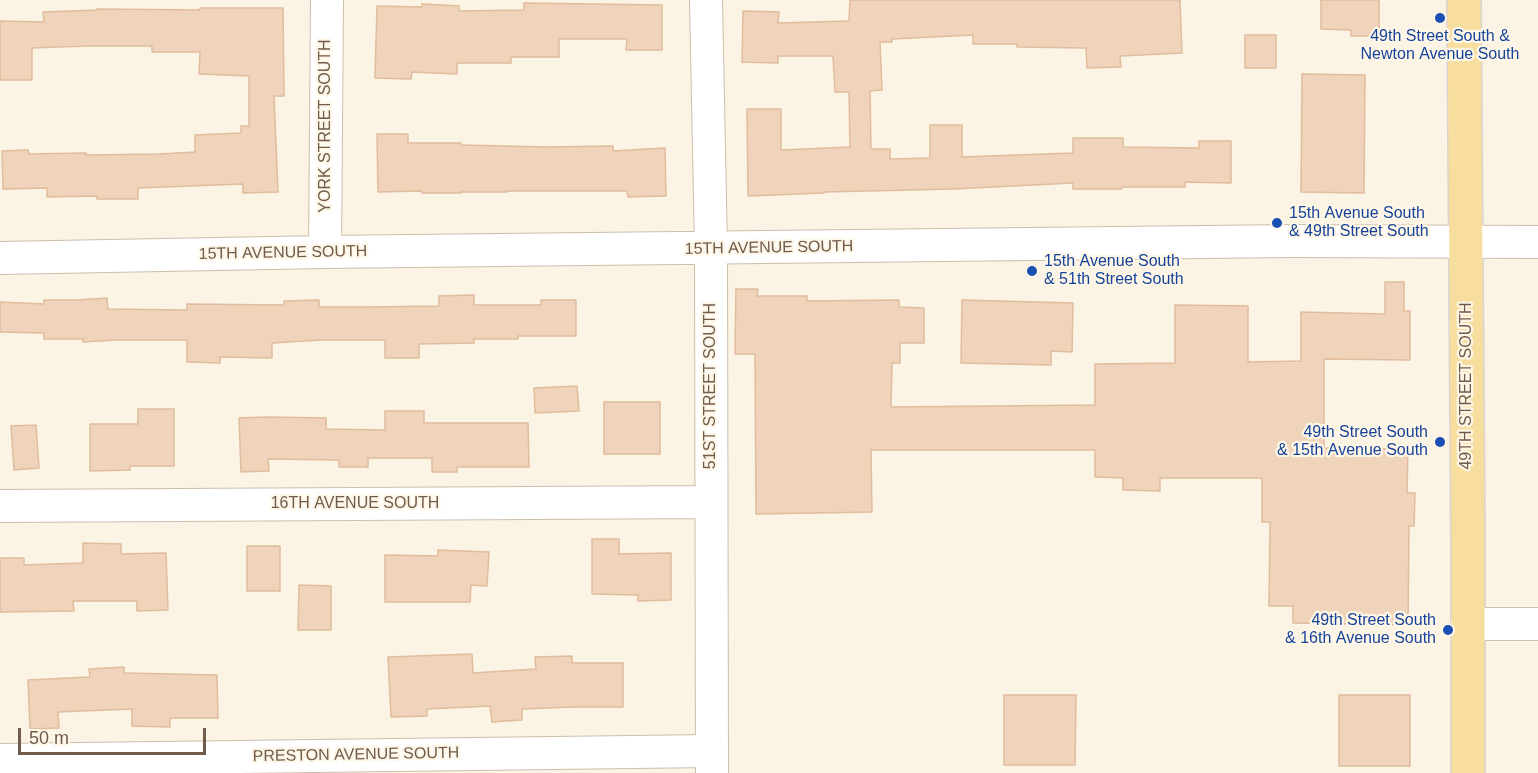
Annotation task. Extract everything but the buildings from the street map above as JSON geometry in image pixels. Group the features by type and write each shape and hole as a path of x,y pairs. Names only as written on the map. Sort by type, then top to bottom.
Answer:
{"main road":[{"name":"49TH STREET SOUTH","path":"1464,0 1468,773"}],"street":[{"name":"YORK STREET SOUTH","path":"325,252 327,0"},
{"name":"51ST STREET SOUTH","path":"706,0 711,249 712,762"},
{"name":"15TH AVENUE SOUTH","path":"0,258 1293,241 1538,242"},
{"name":"16TH AVENUE SOUTH","path":"0,506 710,502"},
{"path":"1467,624 1538,624"},
{"name":"PRESTON AVENUE SOUTH","path":"0,760 712,762"}],"place":[{"name":"49th Street South & Newton Avenue South","path":"1440,18"},
{"name":"15th Avenue South & 49th Street South","path":"1277,223"},
{"name":"15th Avenue South & 51th Street South","path":"1032,271"},
{"name":"49th Street South & 15th Avenue South","path":"1440,442"},
{"name":"49th Street South & 16th Avenue South","path":"1448,630"}]}
